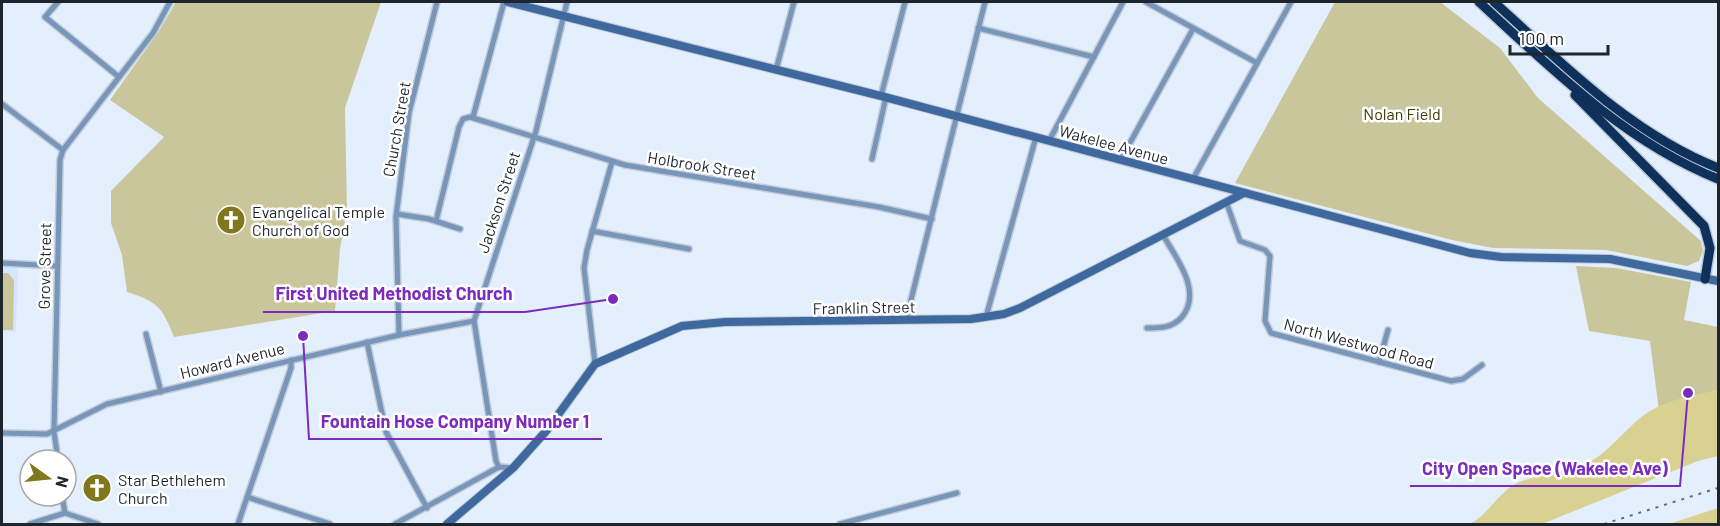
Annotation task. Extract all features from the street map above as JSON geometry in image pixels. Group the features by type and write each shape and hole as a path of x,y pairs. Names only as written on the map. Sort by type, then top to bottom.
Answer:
{"highway":[{"path":"1479,2 1540,58 1620,125 1662,152 1719,179"},
{"path":"1494,2 1576,76 1627,117 1669,143 1719,168"},
{"path":"1540,58 1704,226 1710,248 1706,279"}],"main road":[{"name":"Wakelee Avenue","path":"506,2 956,115 1470,253 1501,257 1610,259 1719,281"},
{"name":"Franklin Street","path":"595,364 682,326 725,322 986,318 1020,308 1227,204 1244,193"},
{"path":"447,525 513,468 547,430 595,364"}],"street":[{"path":"58,2 45,17 119,78"},
{"path":"2,104 63,150 153,33 170,2"},
{"name":"Church Street","path":"399,335 397,214 409,113 437,2"},
{"path":"436,221 459,127 464,119 473,117 506,2"},
{"name":"Jackson Street","path":"499,467 479,368 474,321 533,138 567,2"},
{"path":"776,70 794,2"},
{"path":"872,159 883,96 905,2"},
{"path":"906,320 985,2"},
{"path":"1049,141 1123,2"},
{"path":"1146,2 1257,63"},
{"path":"1193,179 1291,2"},
{"path":"978,28 1094,57"},
{"path":"1121,159 1193,29"},
{"name":"Holbrook Street","path":"473,117 612,162 932,219"},
{"path":"986,318 1036,136"},
{"name":"Grove Street","path":"56,448 54,432 57,266 60,160 63,150"},
{"path":"595,364 584,268 612,162"},
{"name":"North Westwood Road","path":"1227,204 1240,241 1265,250 1270,256 1265,321 1271,333 1451,381 1464,379 1482,365"},
{"path":"397,214 436,221 460,229"},
{"path":"592,231 689,249"},
{"path":"1147,328 1162,328 1176,322 1185,312 1190,299 1186,277 1163,235"},
{"path":"2,263 57,266"},
{"name":"Howard Avenue","path":"2,433 54,432 107,404 367,342 474,321"},
{"path":"1380,362 1388,330"},
{"path":"146,334 161,392"},
{"path":"367,342 386,432 428,508"},
{"path":"238,525 291,368 291,360"},
{"path":"395,525 499,467 513,468"},
{"path":"840,525 957,493"},
{"path":"247,497 330,525"},
{"path":"64,508 65,513"},
{"path":"30,525 65,513 99,525"}],"shaded area":[{"path":"2,267 18,268 16,332 2,331"},
{"path":"1718,390 1718,456 1698,461 1542,524 1468,524 1480,517 1503,493 1517,483 1577,468 1593,460 1636,421 1661,405"},
{"path":"1718,508 1718,524 1669,524"}],"green space":[{"path":"176,2 381,2 345,108 347,209 340,249 335,311 174,337 158,307 146,299 127,292 122,255 111,223 111,191 164,137 110,100 159,31"},
{"name":"Nolan Field","path":"1335,2 1440,2 1500,48 1538,98 1701,241 1703,251 1699,261 1687,266 1606,250 1493,248 1452,240 1235,183"},
{"path":"1576,266 1616,268 1691,282 1684,320 1718,327 1718,445 1664,450 1650,341 1589,331"},
{"path":"2,273 8,273 14,280 13,330 2,330"}],"railway":[{"path":"1604,524 1718,488"}],"place":[{"name":"Evangelical Temple Church of God","path":"231,220"},
{"name":"First United Methodist Church","path":"613,299"},
{"name":"Fountain Hose Company Number 1","path":"303,336"},
{"name":"City Open Space (Wakelee Ave)","path":"1688,393"},
{"name":"Star Bethlehem Church","path":"97,488"}]}
